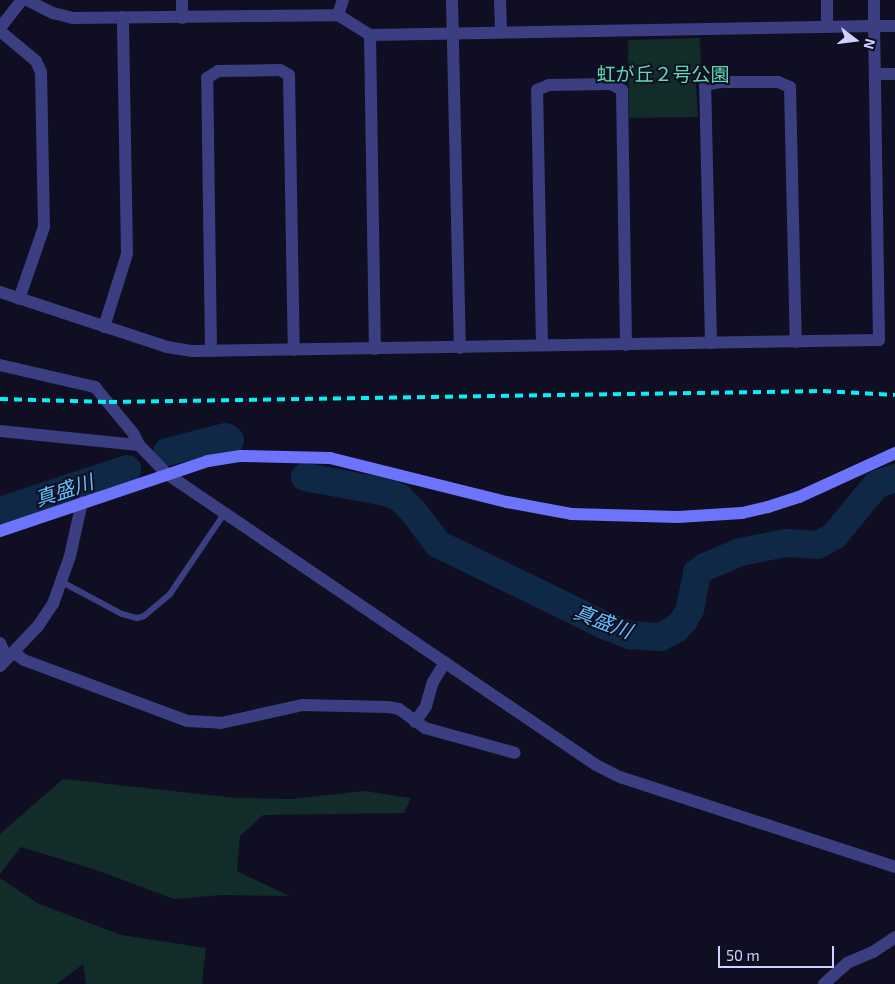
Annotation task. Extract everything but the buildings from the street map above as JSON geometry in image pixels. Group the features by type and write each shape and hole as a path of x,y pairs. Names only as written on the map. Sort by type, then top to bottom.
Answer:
{"street":[{"path":"19,299 44,227 41,72 36,61 0,30 22,0"},
{"path":"27,0 53,13 73,18 338,15 370,35 895,26"},
{"path":"182,0 182,18"},
{"path":"338,15 342,0"},
{"path":"452,0 460,348"},
{"path":"500,0 500,32"},
{"path":"827,0 827,27"},
{"path":"0,292 104,328 172,348 211,352 879,340 874,0"},
{"path":"104,328 128,254 123,17"},
{"path":"370,35 375,349"},
{"path":"211,352 207,78 218,71 280,70 289,75 294,350"},
{"path":"875,74 895,74"},
{"path":"711,343 706,85 721,82 778,82 790,87 796,342"},
{"path":"542,346 537,90 549,85 611,84 622,90 626,345"},
{"path":"1,364 95,387 133,433 139,445 167,474 596,765 620,777 895,867"},
{"path":"0,431 139,445"},
{"path":"0,531 208,460 241,456 321,458 386,470 550,511 587,516 678,517 742,513 768,507 799,497 895,453"},
{"path":"7,659 46,615 62,582 82,502"},
{"path":"0,643 7,659"},
{"path":"7,659 24,660 187,721 222,723 303,705 388,707 399,709 415,722 442,733 502,747 515,753"},
{"path":"415,722 426,706 433,682 445,662"},
{"path":"824,984 847,963 873,952 895,937"}],"lane":[{"path":"62,582 122,614 137,618 144,616 170,594 224,514"}],"green space":[{"name":"虹が丘２号公園","path":"700,38 701,77 696,84 698,117 629,118 628,40"},
{"path":"63,779 237,798 292,799 364,791 411,798 404,813 263,815 240,836 237,871 289,896 222,895 174,899 96,870 21,847 0,874 0,834"},
{"path":"0,878 37,903 121,935 206,948 202,984 86,984 83,964 57,984 0,984"}],"waterway":[{"name":"真盛川","path":"167,452 226,437 230,440"},
{"name":"真盛川","path":"0,511 127,469"},
{"name":"真盛川","path":"305,477 386,492 400,498 413,511 438,544 606,626 630,635 660,637 676,629 684,620 690,609 697,573 705,567 741,552 785,543 818,545 835,535 876,485 895,478"}],"railway":[{"path":"0,399 109,402 823,391 895,395"}]}
